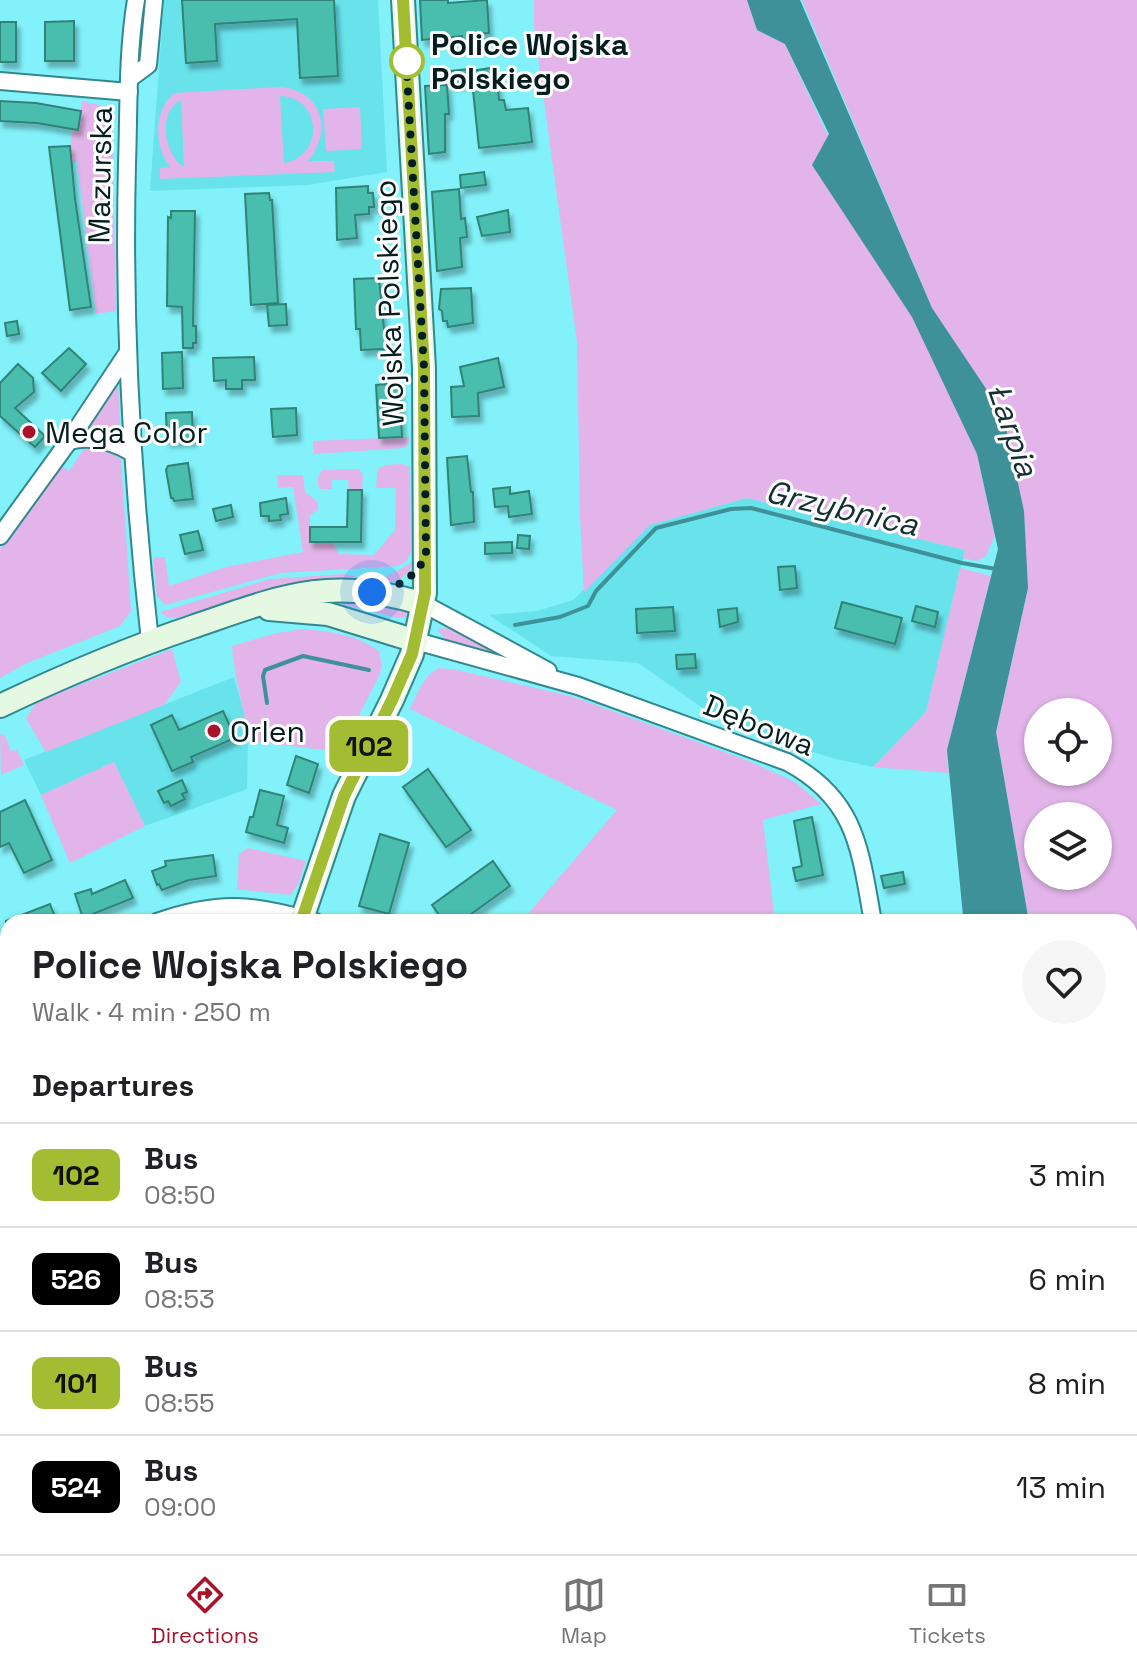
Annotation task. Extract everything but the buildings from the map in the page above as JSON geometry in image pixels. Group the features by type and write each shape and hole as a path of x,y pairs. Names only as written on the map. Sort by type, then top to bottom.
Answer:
{"street":[{"name":"Mazurska","path":"136,0 129,86 126,213 128,352 133,453 150,641"},
{"path":"0,81 129,86 148,65 154,0"},
{"name":"Wojska Polskiego","path":"309,914 344,796 392,700 416,641 424,604 424,368 403,0"},
{"path":"0,536 128,352"},
{"path":"69,441 79,438 101,440 133,453"},
{"path":"372,592 404,583 426,556"},
{"path":"0,706 150,641 245,607 294,594 334,590 372,592 424,604"},
{"name":"Dębowa","path":"424,604 578,686"},
{"path":"207,622 245,612 276,609 316,611 416,641"},
{"path":"362,623 386,641 393,651 396,676 392,700"},
{"name":"Dębowa","path":"416,641 578,686 787,762 818,780 837,801 850,824 871,914"},
{"path":"183,914 202,908 228,906 285,914"}],"shaded area":[{"path":"164,0 378,0 387,172 308,185 150,191"},
{"path":"534,0 747,0 757,30 785,44 977,454 995,536 986,556 977,561 963,558 965,550 747,498 650,525 584,592 577,342 534,28"},
{"path":"747,0 800,0 932,308 1003,414 1024,511 1028,588 996,732 1028,914 963,914 947,750 998,549 977,454 912,317 812,165 829,134 785,44 757,30"},
{"path":"802,0 1137,0 1137,914 1028,914 996,732 1028,588 1003,414 932,308"},
{"path":"280,87 295,90 306,96 320,114 320,137 308,161 334,161 335,172 160,179 160,168 170,167 161,149 159,119 174,93","holes":["280,96 294,99 304,106 311,116 313,127 307,150 284,163","181,100 184,166 183,167 171,152 166,133 169,114"]},
{"path":"82,101 107,107 112,114 116,311 96,314 77,162 72,162 70,146 73,129 78,129"},
{"path":"360,107 362,149 326,151 323,109"},
{"path":"118,386 121,441 90,433 85,428 113,388"},
{"path":"409,437 404,448 314,454 313,441"},
{"path":"100,447 121,459 131,611 120,626 27,663 0,678 0,549 61,466 69,471 84,449"},
{"path":"385,465 410,467 411,553 398,566 280,573 165,605 157,596 153,558 165,557 169,586 226,567 303,552 293,487 278,488 277,475 303,475 305,492 318,502 318,510 310,515 310,542 333,542 339,554 374,555 395,530 396,488 376,488 378,469"},
{"path":"359,469 363,475 362,490 349,490 348,480 332,480 332,489 318,486 322,470"},
{"path":"747,498 965,550 926,712 873,767 832,758 726,724 638,663 551,656 489,615 537,611 573,600 650,525"},
{"path":"414,561 401,578 379,584 381,580"},
{"path":"960,568 991,576 947,750 949,773 873,767 926,712"},
{"path":"343,574 355,576 368,584 277,589 177,618 160,612 270,579"},
{"path":"335,594 406,610 406,617 398,618 321,599"},
{"path":"302,629 352,638 379,651 382,666 379,676 343,752 248,741 232,646"},
{"path":"438,630 456,630 528,667 453,643"},
{"path":"172,649 181,682 164,705 46,752 26,719 36,702"},
{"path":"440,668 457,670 574,697 749,761 795,782 821,804 763,820 774,914 528,914 617,810 410,709 425,680"},
{"path":"234,677 246,720 247,789 145,826 114,762 41,795 24,760"},
{"path":"0,734 5,736 11,751 17,750 24,765 1,775"},
{"path":"114,762 145,826 70,863 41,795"},
{"path":"248,848 306,861 298,885 290,895 237,889 239,854"}],"waterway":[{"name":"Grzybnica","path":"515,625 560,617 588,606 596,591 656,528 731,509 751,508 996,569"},
{"path":"267,703 265,670 303,656 369,670"}],"bus line":[{"name":"102","path":"304,914 344,796 412,654 425,593 424,368 403,0"}],"place":[{"name":"Police Wojska Polskiego","path":"407,61"},
{"name":"Mega Color","path":"29,432"},
{"name":"Orlen","path":"214,731"}],"route":[{"path":"372,592 404,583 426,556 424,368 406,58 407,61"}],"water label":[{"name":"Łarpia","path":"1013,430"}]}
